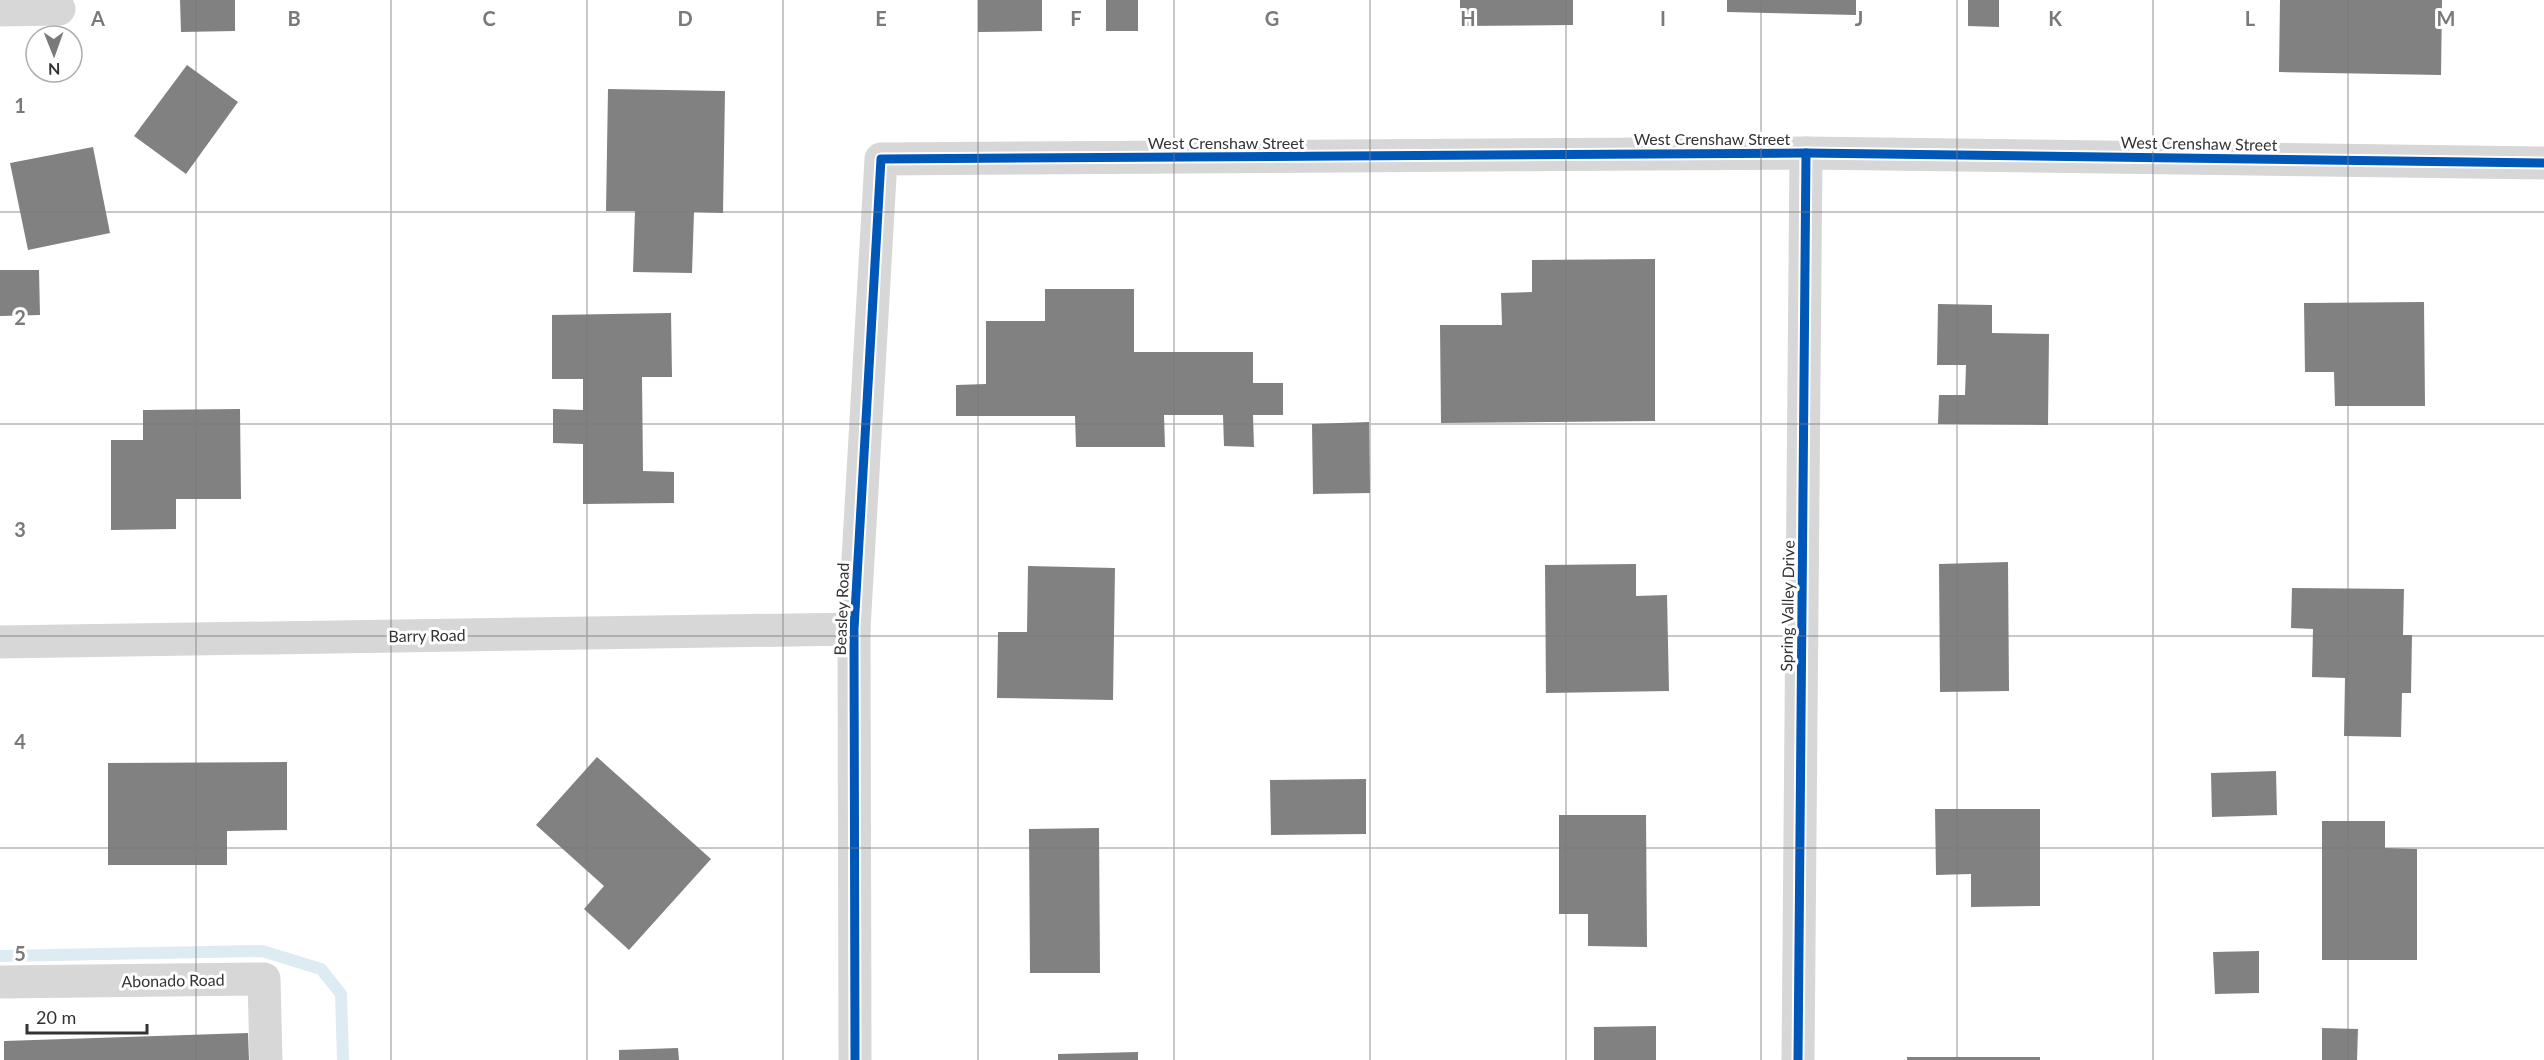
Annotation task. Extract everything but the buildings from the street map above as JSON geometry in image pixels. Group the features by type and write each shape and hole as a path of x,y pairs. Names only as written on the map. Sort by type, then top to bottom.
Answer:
{"street":[{"path":"0,10 59,9"},
{"name":"West Crenshaw Street","path":"881,159 1806,153 2544,163"},
{"name":"Spring Valley Drive","path":"1798,1060 1806,153"},
{"name":"Beasley Road","path":"855,1060 854,629 881,159"},
{"name":"Barry Road","path":"0,642 854,629"},
{"name":"Abonado Road","path":"0,982 264,979 266,1060"}],"waterway":[{"path":"0,956 262,951 321,969 341,994 343,1060"}],"cycle path":[{"path":"855,1060 854,629 881,159 1806,153 2544,163"},
{"path":"1798,1060 1806,153"}]}
